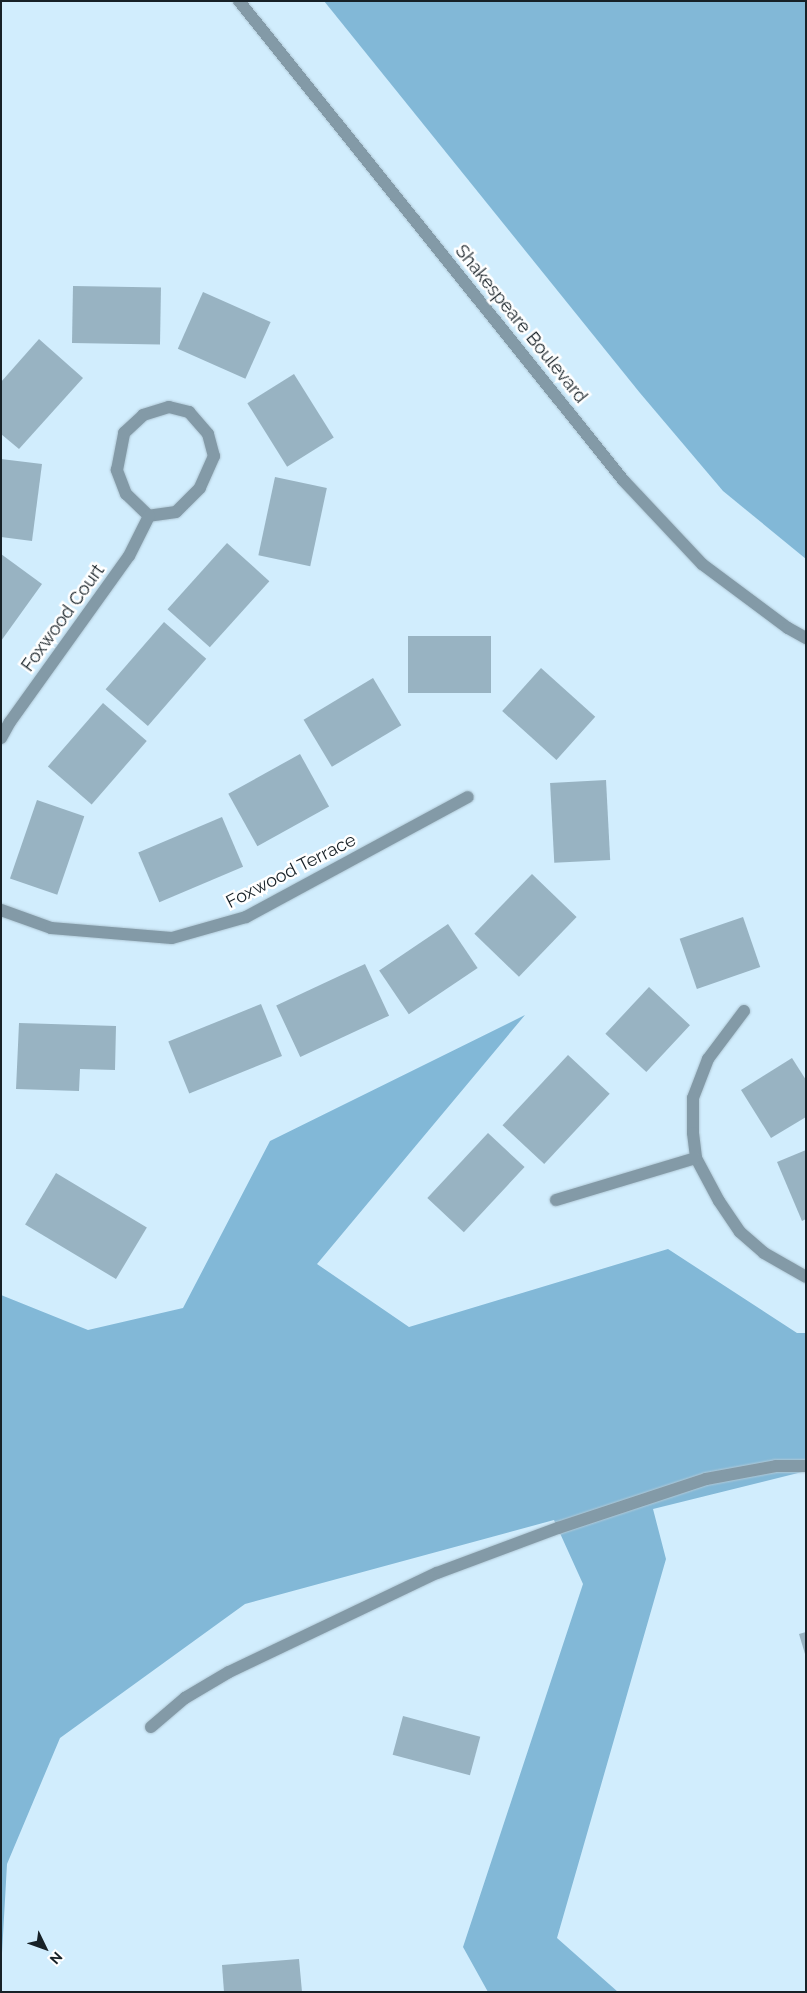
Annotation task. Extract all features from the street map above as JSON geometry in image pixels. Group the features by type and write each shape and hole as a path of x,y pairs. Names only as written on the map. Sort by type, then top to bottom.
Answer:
{"street":[{"name":"Shakespeare Boulevard","path":"239,1 624,481 702,564 788,628 806,638"},
{"path":"169,407 189,412 208,434 214,456 200,488 176,512 149,516 126,494 117,470 124,433 143,415 169,407"},
{"name":"Foxwood Court","path":"1,738 10,722 129,556 149,516"},
{"name":"Foxwood Terrace","path":"1,910 51,928 172,938 246,917 468,797"},
{"path":"744,1011 708,1059 693,1098 693,1133 696,1158 719,1201 740,1232 764,1253 806,1277"},
{"path":"556,1200 696,1158"},
{"path":"151,1728 185,1698 229,1672 437,1573 558,1528 706,1480 776,1466 806,1466"}],"shaded area":[{"path":"324,1 806,1 806,559 723,491 640,393"},
{"path":"525,1015 317,1264 409,1327 668,1249 797,1333 806,1333 806,1471 653,1509 666,1559 557,1938 618,1992 488,1992 463,1947 583,1584 554,1520 245,1604 60,1738 7,1864 1,1971 1,1295 88,1330 183,1308 270,1141"}],"building":[{"path":"73,286 161,288 160,345 72,343"},
{"path":"203,292 271,322 245,379 178,349"},
{"path":"39,339 83,378 19,449 1,434 1,382"},
{"path":"294,374 334,438 287,467 247,403"},
{"path":"1,459 42,464 32,541 1,537"},
{"path":"275,477 327,488 310,566 258,555"},
{"path":"227,543 269,581 210,647 167,609"},
{"path":"1,554 42,584 1,641"},
{"path":"164,622 206,659 148,726 106,689"},
{"path":"408,636 491,636 491,693 408,693"},
{"path":"541,668 595,717 556,760 502,711"},
{"path":"373,678 401,725 332,767 304,720"},
{"path":"103,703 147,741 92,804 48,766"},
{"path":"300,754 329,806 257,846 228,794"},
{"path":"606,780 610,860 554,863 550,783"},
{"path":"37,800 84,816 57,895 10,878"},
{"path":"222,817 243,867 159,902 138,853"},
{"path":"532,874 577,917 519,977 474,934"},
{"path":"743,917 760,967 697,989 680,939"},
{"path":"448,924 478,968 409,1014 379,970"},
{"path":"365,964 389,1016 300,1057 276,1005"},
{"path":"649,987 690,1025 646,1072 605,1034"},
{"path":"261,1004 282,1056 189,1093 168,1041"},
{"path":"19,1023 116,1026 115,1070 80,1069 79,1091 16,1089"},
{"path":"568,1055 610,1094 544,1164 503,1125"},
{"path":"792,1058 806,1080 806,1117 771,1138 741,1090"},
{"path":"488,1133 525,1167 464,1232 427,1198"},
{"path":"806,1150 806,1219 802,1221 777,1162"},
{"path":"56,1173 147,1228 116,1279 25,1224"},
{"path":"806,1632 806,1654 805,1654 799,1634"},
{"path":"403,1716 480,1737 470,1775 393,1755"},
{"path":"299,1959 302,1992 224,1992 222,1965"}]}
